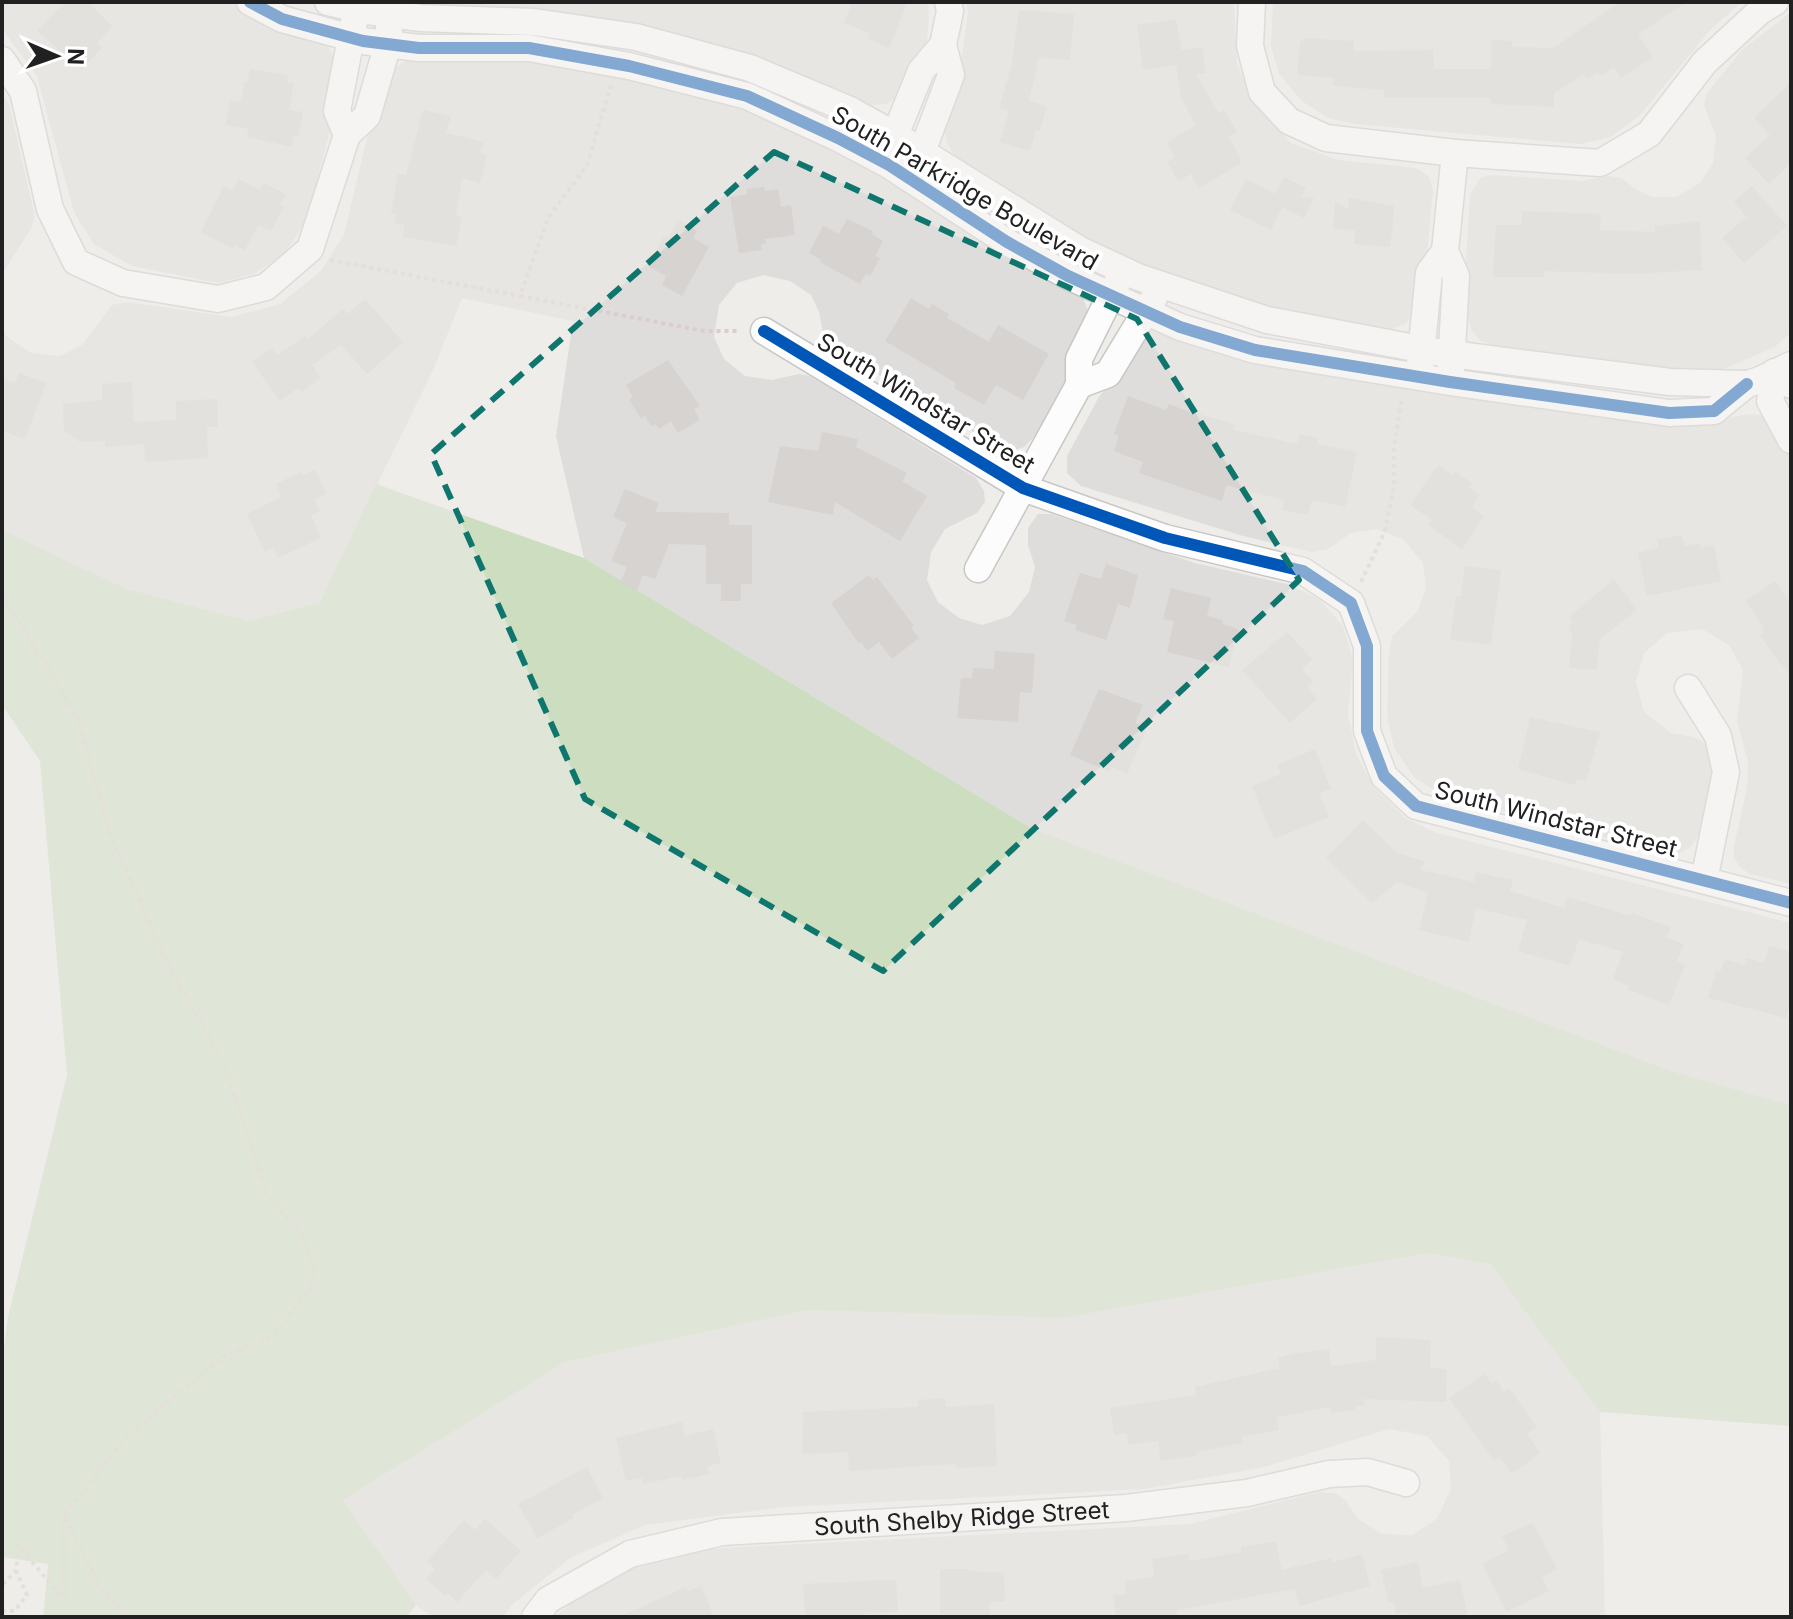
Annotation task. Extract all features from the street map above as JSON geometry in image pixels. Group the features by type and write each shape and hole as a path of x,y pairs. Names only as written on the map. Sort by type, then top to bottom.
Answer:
{"street":[{"name":"South Parkridge Boulevard","path":"250,2 282,19 352,38 419,48 529,48 617,64 747,96 838,138 904,174 1007,242 1068,276 1180,327 1255,350 1669,413 1714,411 1747,384"},
{"name":"South Parkridge Boulevard","path":"328,2 421,18 534,22 636,37 750,68 850,110 895,135 1023,217 1123,271 1267,320 1422,349 1670,382 1747,384 1786,374"},
{"path":"904,174 922,152 951,75 943,45 950,11 948,2"},
{"path":"1252,2 1250,46 1262,92 1289,121 1326,138 1455,153 1600,163 1649,134 1705,62 1760,11 1775,2"},
{"path":"347,135 337,111 355,9"},
{"path":"2,60 23,91 50,209 76,262 123,283 218,299 266,287 310,249 347,135 367,116 388,44 390,14"},
{"path":"879,160 895,135 921,71 943,45"},
{"path":"1450,382 1456,276 1445,251 1455,153"},
{"path":"1412,376 1422,349 1429,273 1445,251"},
{"path":"978,569 1079,385 1079,359 1123,271"},
{"path":"1079,385 1108,374 1161,286"},
{"name":"South Windstar Street","path":"764,331 1023,488 1165,538 1303,571 1351,603 1367,646 1367,731 1384,776 1416,806 1791,903"},
{"path":"1786,374 1770,401 1791,440"},
{"path":"1688,688 1718,736 1726,772 1704,880"},
{"name":"South Shelby Ridge Street","path":"535,1617 548,1600 630,1554 722,1532 1126,1508 1247,1493 1329,1474 1368,1472 1406,1483"}],"path":[{"path":"520,296 548,218 587,165 617,64"},
{"path":"303,255 704,331 764,331"},
{"path":"1351,603 1385,531 1394,486 1394,447 1412,376"},
{"path":"2,594 77,717 109,832 168,964 222,1060 266,1191 301,1235 315,1266 309,1289 273,1336 224,1356 127,1436 64,1516 64,1600 19,1546 16,1571 27,1595 14,1611 2,1611"},
{"path":"64,1516 100,1586 126,1617"},
{"path":"2,1585 16,1571"}],"highlighted area":[{"path":"774,152 1137,319 1299,580 883,971 585,799 431,454"}],"shaded area":[{"path":"2,2 230,2 261,19 315,37 328,47 335,60 332,123 307,220 283,256 253,274 218,283 132,266 94,244 74,212 37,76 2,29"},
{"path":"376,2 928,2 929,17 926,49 901,94 886,104 871,105 757,59 681,36 559,12"},
{"path":"966,2 1234,2 1237,64 1255,106 1291,143 1338,160 1416,168 1429,177 1433,190 1427,255 1412,316 1405,324 1388,330 1254,305 1148,269 1050,221 954,155 947,143 944,127 960,70 968,12"},
{"path":"1273,2 1742,2 1711,29 1640,115 1611,137 1580,144 1355,124 1328,118 1302,101 1279,74 1271,46"},
{"path":"1791,12 1791,332 1775,347 1723,369 1679,373 1481,341 1471,330 1467,314 1469,275 1466,262 1470,195 1480,178 1491,175 1581,181 1609,176 1621,178 1652,197 1677,197 1701,182 1713,163 1716,137 1704,105 1707,93 1742,50"},
{"path":"408,60 528,60 670,87 766,118 858,160 1073,290 1083,298 1088,311 1088,327 1069,374 1035,436 1024,447 1012,451 999,448 825,342 819,312 811,295 790,281 763,275 737,283 719,305 714,337 724,359 745,376 772,380 799,374 810,376 976,478 984,491 985,502 977,513 945,529 931,552 927,580 938,602 959,618 982,625 1010,616 1029,592 1035,567 1028,545 1028,528 1038,514 1051,514 1195,563 1291,585 1320,600 1343,626 1353,660 1348,714 1356,754 1374,787 1405,818 1437,833 1791,923 1791,1105 1671,1071 1031,828 584,558 556,436 573,321 462,298 433,370 320,602 250,621 127,589 2,530 2,327 6,336 31,353 60,356 82,345 112,305 127,302 231,317 280,304 321,271 344,234 369,130 383,109 392,69"},
{"path":"2,93 9,105 35,217 32,227 2,274"},
{"path":"1152,331 1167,331 1708,422 1750,414 1765,416 1776,424 1791,453 1791,884 1750,874 1734,858 1747,788 1748,762 1737,721 1743,670 1729,645 1702,629 1667,633 1644,653 1636,682 1644,712 1671,733 1694,737 1704,743 1710,754 1711,777 1698,836 1690,848 1675,855 1445,797 1414,777 1394,748 1387,715 1392,636 1417,612 1426,589 1423,563 1403,539 1376,529 1351,533 1328,549 1312,552 1243,536 1081,486 1067,473 1067,456 1100,395 1117,379 1138,341"},
{"path":"1428,1253 1490,1264 1600,1412 1605,1617 555,1617 578,1597 635,1568 701,1549 1190,1524 1319,1492 1335,1493 1346,1501 1357,1518 1382,1534 1412,1535 1437,1519 1451,1489 1449,1461 1427,1436 1389,1429 1264,1467 1145,1489 783,1507 645,1525 570,1558 514,1603 502,1617 432,1617 416,1605 343,1500 565,1362 809,1310 1063,1318"}],"green space":[{"path":"376,484 584,558 1031,828 1671,1071 1791,1105 1791,1426 1600,1412 1490,1264 1428,1253 1063,1318 809,1310 565,1362 343,1500 416,1605 406,1617 43,1617 48,1564 2,1557 2,1363 8,1317 67,1075 40,761 2,705 2,530 127,589 250,621 320,602"}],"building":[{"path":"65,2 88,2 112,26 97,43 102,48 82,69 37,31"},
{"path":"852,2 896,2 906,6 889,48 869,39 871,34 844,23"},
{"path":"1620,2 1687,2 1638,34 1653,57 1621,78 1614,67 1600,76 1598,72 1587,79 1584,74 1554,93 1554,107 1490,104 1490,98 1384,98 1384,90 1333,86 1334,78 1297,75 1300,41 1304,38 1354,41 1353,51 1433,50 1434,69 1491,69 1491,40 1512,41 1512,47 1553,48"},
{"path":"1019,10 1074,14 1070,60 1039,58 1029,101 1047,106 1030,151 1000,142 1009,111 999,108 1012,63"},
{"path":"1176,19 1182,50 1202,47 1206,73 1196,74 1218,113 1224,110 1237,132 1228,137 1240,157 1240,164 1199,188 1191,174 1178,181 1167,162 1175,157 1167,142 1196,125 1181,98 1176,65 1143,70 1137,25"},
{"path":"250,69 288,75 287,82 294,83 289,110 303,112 298,137 294,136 292,147 247,137 249,129 225,125 230,101 241,102"},
{"path":"1791,82 1791,163 1769,184 1745,158 1770,135 1754,118"},
{"path":"423,110 451,116 446,133 483,142 480,153 487,155 480,183 462,178 456,216 462,217 456,246 403,237 404,225 395,223 396,214 391,213 398,174 406,175"},
{"path":"1284,177 1306,188 1301,197 1314,198 1304,218 1282,207 1271,230 1230,210 1246,179 1275,194"},
{"path":"239,179 260,190 264,183 286,194 280,204 284,206 271,231 258,225 245,250 235,245 233,249 201,232 224,186 233,191"},
{"path":"1752,186 1787,226 1744,263 1722,238 1748,219 1734,202"},
{"path":"764,187 765,191 778,189 781,207 791,205 795,235 765,239 766,243 761,244 762,250 739,253 730,197 747,194 747,189"},
{"path":"1349,198 1394,206 1392,231 1395,233 1392,233 1390,247 1354,244 1355,230 1333,229 1335,202 1348,209"},
{"path":"1522,211 1601,214 1600,230 1655,232 1655,226 1700,221 1702,270 1632,274 1544,271 1544,277 1493,277 1496,225 1521,225"},
{"path":"847,219 873,231 872,234 883,241 875,256 880,258 870,276 866,274 860,284 809,253 823,226 839,234"},
{"path":"678,220 697,231 693,238 709,247 682,296 662,285 666,276 648,266 664,236 668,238"},
{"path":"911,298 929,309 932,304 949,314 947,318 989,342 998,325 1049,354 1023,400 996,385 984,405 954,388 956,383 885,341"},
{"path":"365,299 403,342 367,374 341,345 312,365 321,378 301,392 298,388 280,401 252,362 272,348 277,355 305,336 308,339 343,309 347,314"},
{"path":"668,360 700,406 694,409 700,420 678,433 671,421 659,429 656,424 652,426 645,416 641,419 629,399 633,397 626,385"},
{"path":"19,373 46,383 25,439 2,431 2,379 15,383"},
{"path":"132,382 134,422 176,420 176,401 217,399 218,427 207,427 208,458 145,462 144,444 105,447 105,441 80,442 64,430 63,404 102,400 102,384"},
{"path":"1128,396 1166,410 1169,404 1235,424 1233,430 1297,444 1299,434 1319,438 1317,444 1357,452 1345,507 1312,500 1308,515 1282,510 1284,500 1226,485 1222,501 1139,473 1143,462 1114,451 1119,436 1114,434"},
{"path":"822,432 858,439 856,447 907,473 902,481 927,496 900,541 835,502 833,515 768,502 780,446 818,451"},
{"path":"1438,465 1472,483 1469,487 1480,495 1472,507 1484,516 1462,549 1428,525 1432,520 1410,505"},
{"path":"315,470 327,494 314,500 320,511 311,515 321,538 278,558 274,548 265,552 247,514 281,497 276,484 301,472 303,475"},
{"path":"625,489 659,503 655,512 729,513 729,525 752,525 752,584 741,584 741,601 721,601 721,584 706,584 706,545 669,544 655,579 643,575 637,590 620,583 627,567 611,561 627,523 613,517"},
{"path":"1682,535 1685,546 1700,543 1701,548 1714,545 1721,581 1647,596 1638,553 1658,548 1657,540"},
{"path":"1106,564 1138,575 1130,608 1118,604 1106,640 1075,630 1077,625 1064,621 1080,573 1101,579"},
{"path":"1465,566 1501,570 1491,645 1450,640 1456,596 1461,596"},
{"path":"869,575 873,580 877,577 914,626 911,628 919,638 892,659 879,642 867,651 861,642 859,644 831,603"},
{"path":"1614,579 1637,610 1600,639 1597,670 1569,668 1572,633 1569,628 1572,621 1569,617"},
{"path":"1775,581 1791,603 1791,677 1760,636 1764,627 1745,601"},
{"path":"1171,588 1211,598 1207,616 1223,620 1222,624 1238,629 1229,667 1167,652 1174,621 1163,619"},
{"path":"1287,632 1312,659 1302,669 1313,681 1307,687 1317,699 1290,723 1242,670"},
{"path":"995,651 1035,654 1032,693 1020,692 1018,722 957,718 961,678 972,678 973,668 994,669"},
{"path":"1099,689 1143,705 1135,723 1147,728 1127,774 1112,767 1110,772 1070,755"},
{"path":"1530,717 1600,732 1586,781 1577,779 1575,785 1518,769"},
{"path":"1315,749 1331,789 1319,793 1329,817 1274,839 1252,786 1281,774 1277,765"},
{"path":"1363,820 1397,853 1424,861 1421,870 1474,882 1476,872 1513,880 1510,891 1564,908 1567,897 1631,916 1632,913 1670,927 1667,938 1684,944 1677,961 1685,965 1669,1005 1627,989 1629,986 1613,979 1623,952 1579,939 1570,966 1518,951 1527,920 1476,908 1469,942 1419,930 1428,893 1397,882 1372,903 1326,858"},
{"path":"1769,946 1791,952 1791,1000 1786,1018 1708,998 1716,971 1720,972 1725,959 1745,965 1746,958 1764,963"},
{"path":"1376,1337 1431,1340 1430,1368 1447,1369 1446,1402 1363,1399 1364,1405 1355,1407 1355,1410 1331,1413 1330,1407 1277,1417 1279,1430 1242,1437 1243,1443 1196,1452 1196,1456 1161,1461 1158,1441 1128,1445 1127,1433 1114,1435 1110,1408 1196,1395 1195,1387 1280,1368 1278,1358 1297,1353 1329,1349 1331,1366 1376,1360"},
{"path":"1485,1374 1492,1384 1496,1380 1504,1392 1509,1388 1537,1427 1527,1434 1540,1453 1512,1474 1500,1457 1494,1461 1449,1398"},
{"path":"945,1398 946,1407 994,1404 997,1466 956,1468 956,1464 849,1471 848,1452 802,1454 803,1412 918,1407 918,1400"},
{"path":"682,1422 685,1436 713,1429 721,1463 707,1466 709,1474 682,1480 681,1476 643,1484 642,1478 626,1481 616,1438"},
{"path":"587,1467 603,1498 537,1538 518,1504"},
{"path":"485,1519 521,1551 496,1579 486,1570 457,1602 426,1579 435,1569 427,1561 464,1520 475,1530"},
{"path":"1533,1523 1557,1569 1542,1577 1549,1591 1507,1612 1482,1564 1509,1550 1502,1536"},
{"path":"1276,1541 1282,1570 1362,1554 1370,1586 1299,1606 1295,1589 1183,1609 1177,1611 1177,1616 1116,1617 1113,1595 1126,1594 1125,1581 1154,1577 1152,1559 1188,1554 1189,1561 1241,1552 1241,1547"},
{"path":"1418,1562 1423,1588 1460,1580 1468,1617 1396,1615 1393,1602 1388,1602 1381,1570"},
{"path":"940,1569 1004,1573 1005,1601 990,1602 990,1617 940,1617"},
{"path":"896,1580 898,1612 862,1614 862,1617 805,1617 803,1584"},
{"path":"701,1586 714,1617 619,1617 686,1587 688,1591"}],"cycle path":[{"path":"250,2 282,19 363,41 419,48 529,48 629,66 747,96 889,165 1007,242 1068,276 1180,327 1255,350 1669,413 1714,411 1747,384"},
{"path":"764,331 1023,488 1165,538 1303,571 1351,603 1367,646 1367,731 1384,776 1416,806 1791,903"}]}
